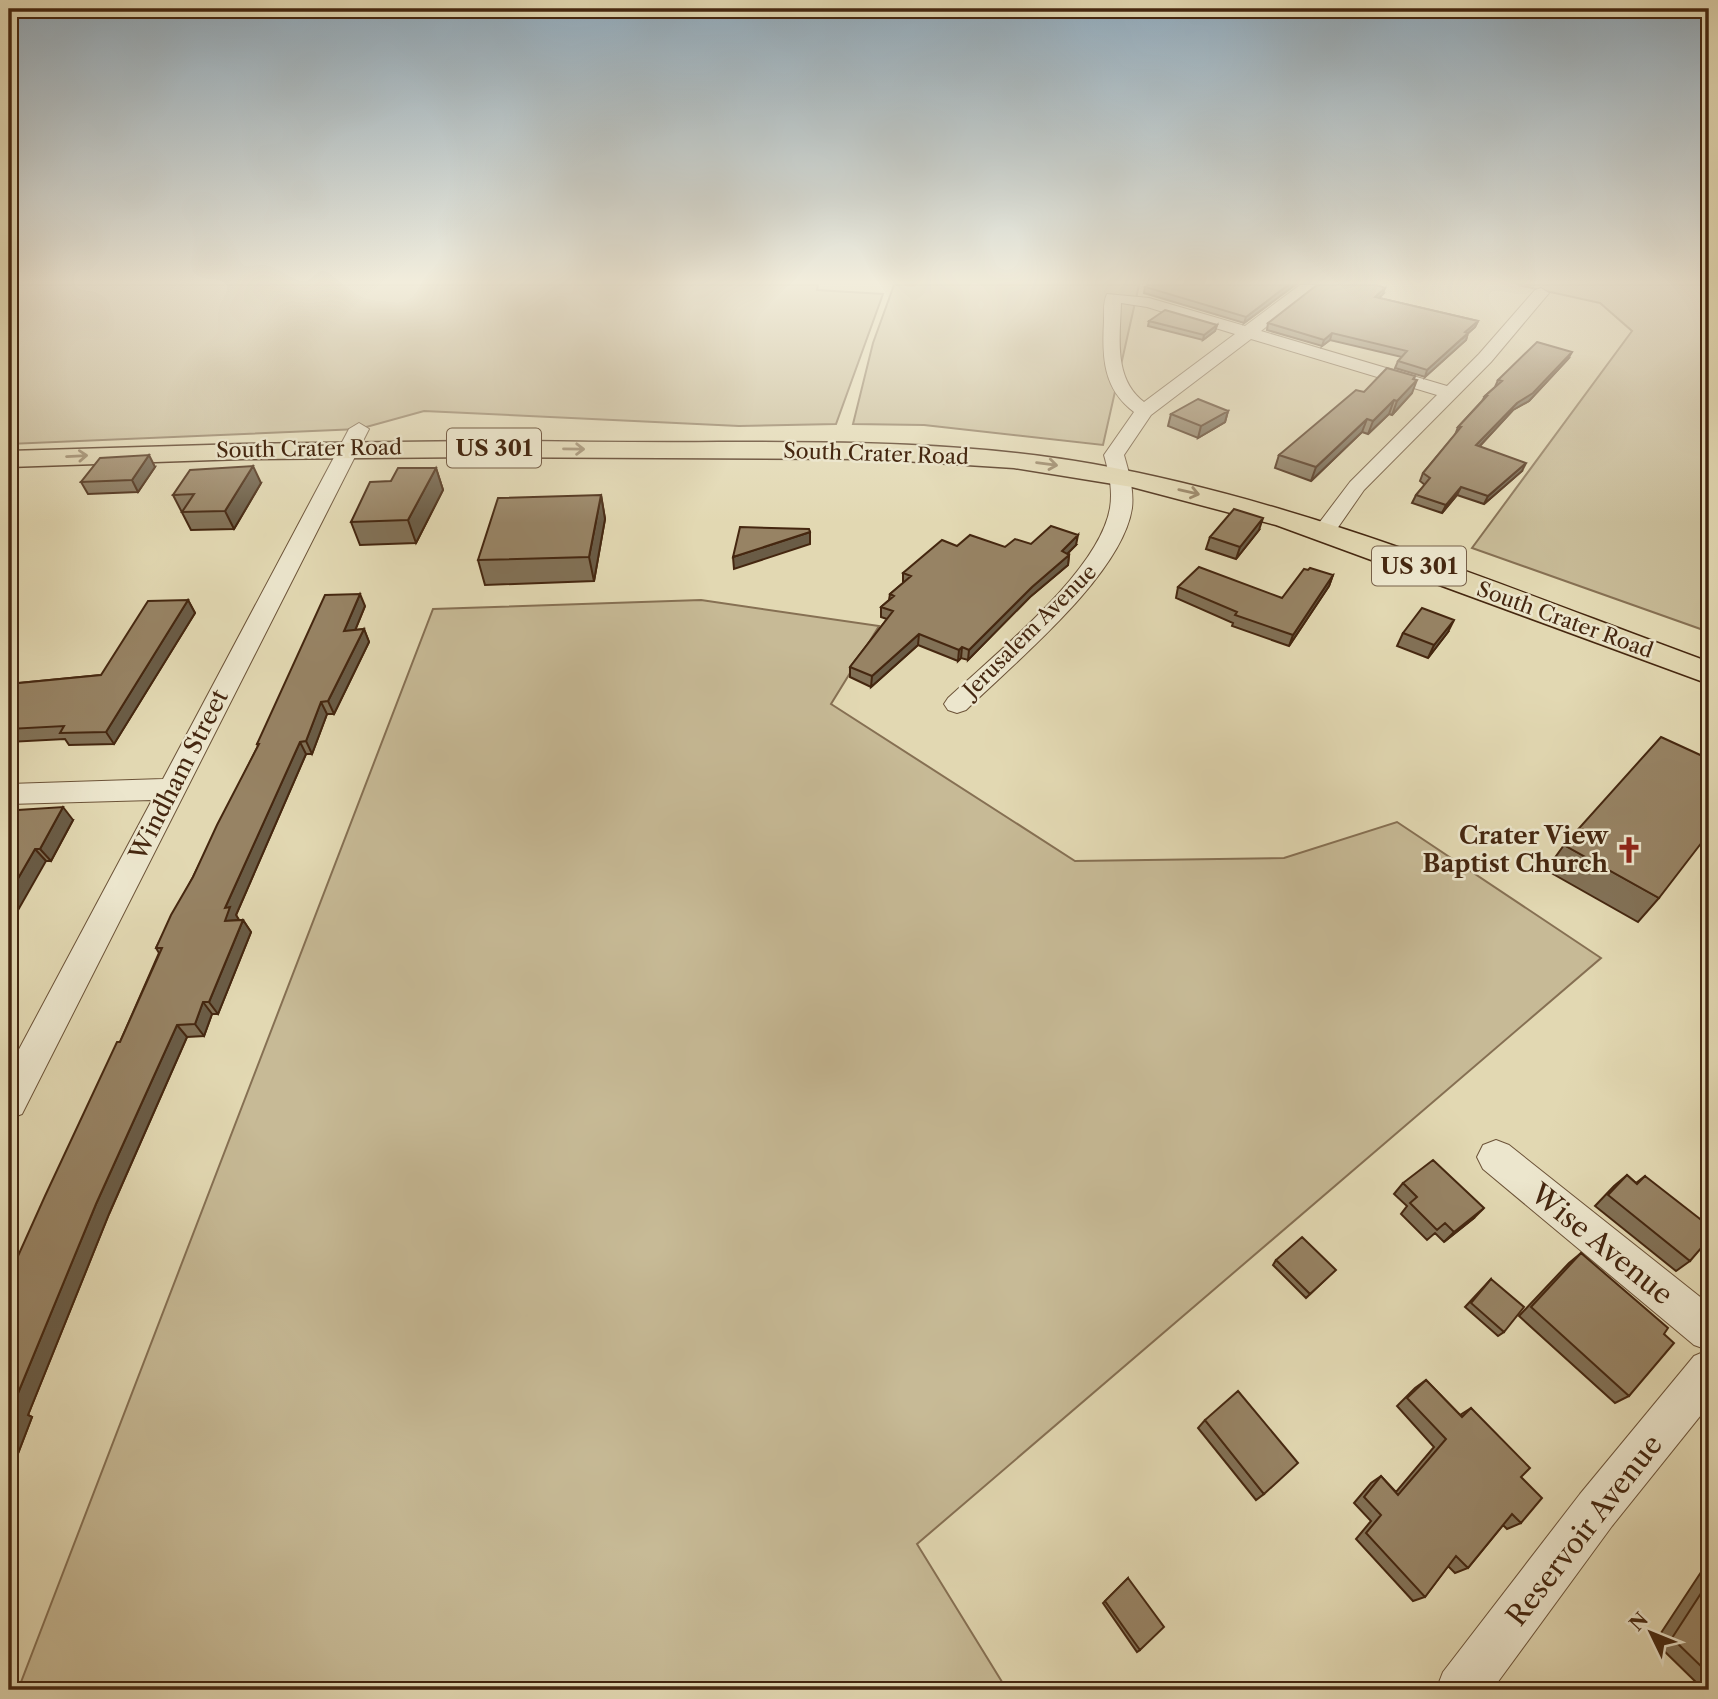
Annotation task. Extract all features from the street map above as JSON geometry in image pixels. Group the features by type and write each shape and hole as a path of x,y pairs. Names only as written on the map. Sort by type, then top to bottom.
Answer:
{"main road":[{"name":"South Crater Road","path":"9,440 192,432 945,455 1119,466 1208,496 1331,522 1709,645"},
{"path":"174,452 192,432"},
{"name":"South Crater Road","path":"9,459 174,452 354,438"},
{"name":"South Crater Road","path":"1331,522 1709,674"}],"street":[{"path":"1113,364 1123,396 1144,411"},
{"path":"1119,466 1144,411 1207,364"},
{"path":"1352,364 1450,393"},
{"path":"1331,522 1357,486 1476,364"},
{"name":"Windham Street","path":"9,1104 354,438"},
{"name":"Jerusalem Avenue","path":"957,704 1091,573 1106,552 1117,523 1119,466"},
{"path":"9,794 170,789"},
{"name":"Wise Avenue","path":"1496,1157 1709,1330"},
{"name":"Reservoir Avenue","path":"1461,1690 1595,1510 1709,1371"}],"shaded area":[{"path":"9,364 858,364 836,424 739,426 424,411 359,429 9,444"},
{"path":"868,364 1121,364 1103,445 924,425 853,424"},
{"path":"1607,364 1709,364 1709,632 1472,548"},
{"path":"701,600 879,626 831,704 1075,861 1284,858 1397,822 1601,958 917,1544 1007,1690 18,1690 433,609"}],"building":[{"path":"1409,364 1433,364 1427,370"},
{"path":"1514,364 1560,364 1476,445 1526,463 1488,496 1461,487 1446,505 1416,495 1430,478 1423,473 1461,427 1458,427 1502,381 1498,380"},
{"path":"1387,368 1415,376 1413,379 1417,380 1373,421 1367,419 1316,467 1279,455 1356,390 1364,392"},
{"path":"1198,399 1228,411 1201,426 1171,414"},
{"path":"149,455 132,480 81,482 100,458"},
{"path":"253,466 225,511 182,512 194,494 173,495 190,470"},
{"path":"398,468 436,468 408,520 351,522 370,482 391,481"},
{"path":"601,495 589,557 478,560 498,498"},
{"path":"1234,509 1263,518 1240,547 1210,537"},
{"path":"1051,526 1078,535 1062,551 1069,555 1032,587 969,650 962,647 959,650 919,634 872,676 850,667 893,611 881,607 894,596 890,594 911,576 903,573 942,540 957,546 970,535 1005,547 1015,539 1031,544"},
{"path":"740,527 809,529 810,532 733,557"},
{"path":"1199,567 1282,598 1304,569 1310,568 1333,575 1293,635 1235,615 1237,612 1178,587"},
{"path":"360,594 344,631 364,629 328,701 321,702 306,741 300,742 225,908 230,907 225,921 243,920 209,1002 203,1002 195,1024 177,1025 96,1204 11,1410 16,1409 9,1428 9,1276 117,1042 120,1042 162,948 156,948 171,915 193,877 259,744 325,595"},
{"path":"188,600 106,732 60,733 64,726 9,729 9,684 101,675 148,601"},
{"path":"1422,608 1454,620 1434,645 1403,633"},
{"name":"Crater View Baptist Church","path":"1661,737 1709,759 1709,833 1659,898 1564,845"},
{"path":"63,807 40,849 35,849 9,894 9,824 18,810"},
{"path":"1433,1160 1484,1208 1454,1232 1445,1223 1437,1230 1410,1203 1417,1197 1403,1183"},
{"path":"1627,1175 1637,1184 1645,1176 1709,1226 1709,1239 1690,1261 1608,1195"},
{"path":"1302,1237 1336,1270 1310,1294 1276,1260"},
{"path":"1581,1253 1668,1328 1664,1334 1674,1343 1629,1396 1531,1307"},
{"path":"1491,1279 1524,1307 1504,1332 1471,1303"},
{"path":"1426,1380 1462,1417 1471,1408 1530,1468 1521,1477 1542,1498 1521,1523 1512,1514 1468,1568 1456,1556 1425,1597 1366,1533 1381,1515 1364,1497 1381,1476 1398,1495 1446,1439 1407,1398"},
{"path":"1238,1391 1298,1463 1264,1494 1205,1420"},
{"path":"1128,1578 1164,1627 1140,1650 1105,1601"},
{"path":"1709,1581 1709,1674 1672,1638"}],"place":[{"name":"Crater View Baptist Church","path":"1629,850"}]}
